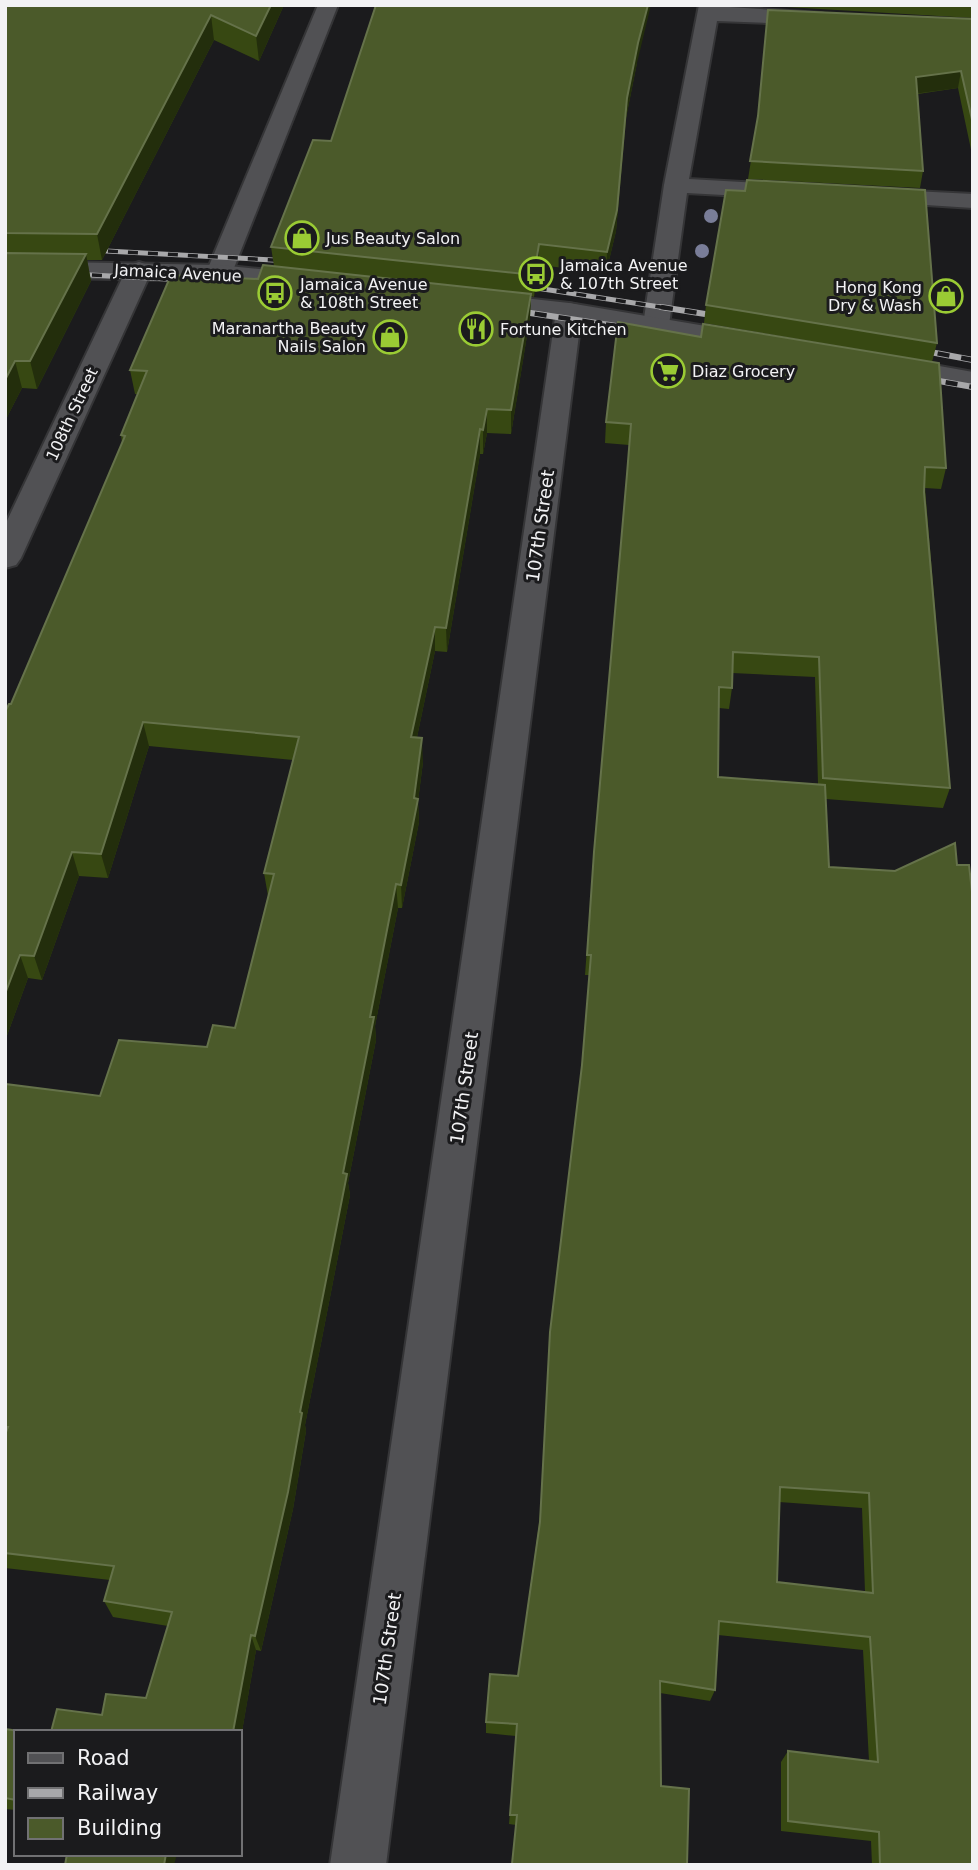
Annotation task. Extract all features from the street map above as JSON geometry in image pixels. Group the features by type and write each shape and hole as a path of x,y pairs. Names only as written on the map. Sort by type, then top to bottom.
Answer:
{"street":[{"path":"219,273 328,5"},
{"path":"656,325 676,185 708,10 839,20"},
{"path":"676,185 822,193"},
{"path":"849,194 973,201"},
{"name":"Jamaica Avenue","path":"5,268 219,273 332,285"},
{"name":"108th Street","path":"5,558 139,270"},
{"path":"452,298 569,311 776,346"},
{"name":"107th Street","path":"358,1865 569,311"},
{"path":"869,362 973,380"}],"building":[{"path":"5,5 271,5 256,36 211,15 97,234 5,233"},
{"path":"376,5 648,5 627,98 617,210 607,252 539,244 534,275 271,247 313,140 331,141"},
{"path":"768,10 973,19 973,124 961,71 916,77 923,171 750,161 758,116"},
{"path":"747,180 925,190 937,343 706,305 726,190 745,191"},
{"path":"5,253 86,254 30,361 15,361 5,380"},
{"path":"263,265 531,294 511,410 487,409 483,430 480,429 446,628 435,627 411,737 422,738 414,798 418,799 401,885 396,884 370,1017 374,1017 343,1173 347,1174 300,1412 302,1413 288,1492 255,1636 251,1635 233,1730 52,1730 57,1709 102,1715 106,1694 146,1698 172,1612 104,1601 114,1566 5,1553 5,1435 8,1427 5,1427 5,1084 100,1096 119,1040 207,1047 213,1025 235,1028 274,874 264,873 299,737 143,722 101,854 72,852 34,956 20,955 5,994 5,712 11,704 125,436 121,435 147,371 130,370 171,275 258,279"},
{"path":"618,322 701,337 703,324 939,363 946,468 925,467 924,492 950,788 823,778 819,657 733,652 732,688 719,687 718,777 825,785 829,867 895,871 955,843 957,865 969,865 973,901 973,1865 880,1865 879,1832 788,1821 788,1751 878,1762 870,1637 719,1621 715,1690 660,1681 661,1786 689,1789 687,1865 512,1864 517,1815 510,1815 517,1724 486,1722 490,1674 518,1676 540,1522 550,1332 582,1065 591,955 587,955 594,852 631,424 606,422","holes":["780,1487 869,1493 873,1593 777,1582"]},
{"path":"5,1729 14,1730 14,1800 5,1798"},
{"path":"67,1856 166,1856 164,1865 65,1865"}],"railway":[{"path":"88,250 291,261"},
{"path":"72,274 187,280"},
{"path":"517,285 673,309"},
{"path":"661,307 724,317"},
{"path":"511,310 636,329"},
{"path":"914,349 973,360"},
{"path":"922,378 973,387"}],"place":[{"name":"Jus Beauty Salon","path":"302,238"},
{"name":"Jamaica Avenue & 107th Street","path":"536,274"},
{"name":"Jamaica Avenue & 108th Street","path":"275,293"},
{"name":"Hong Kong Dry & Wash","path":"946,296"},
{"name":"Fortune Kitchen","path":"476,329"},
{"name":"Maranartha Beauty Nails Salon","path":"390,337"},
{"name":"Diaz Grocery","path":"668,371"}]}
